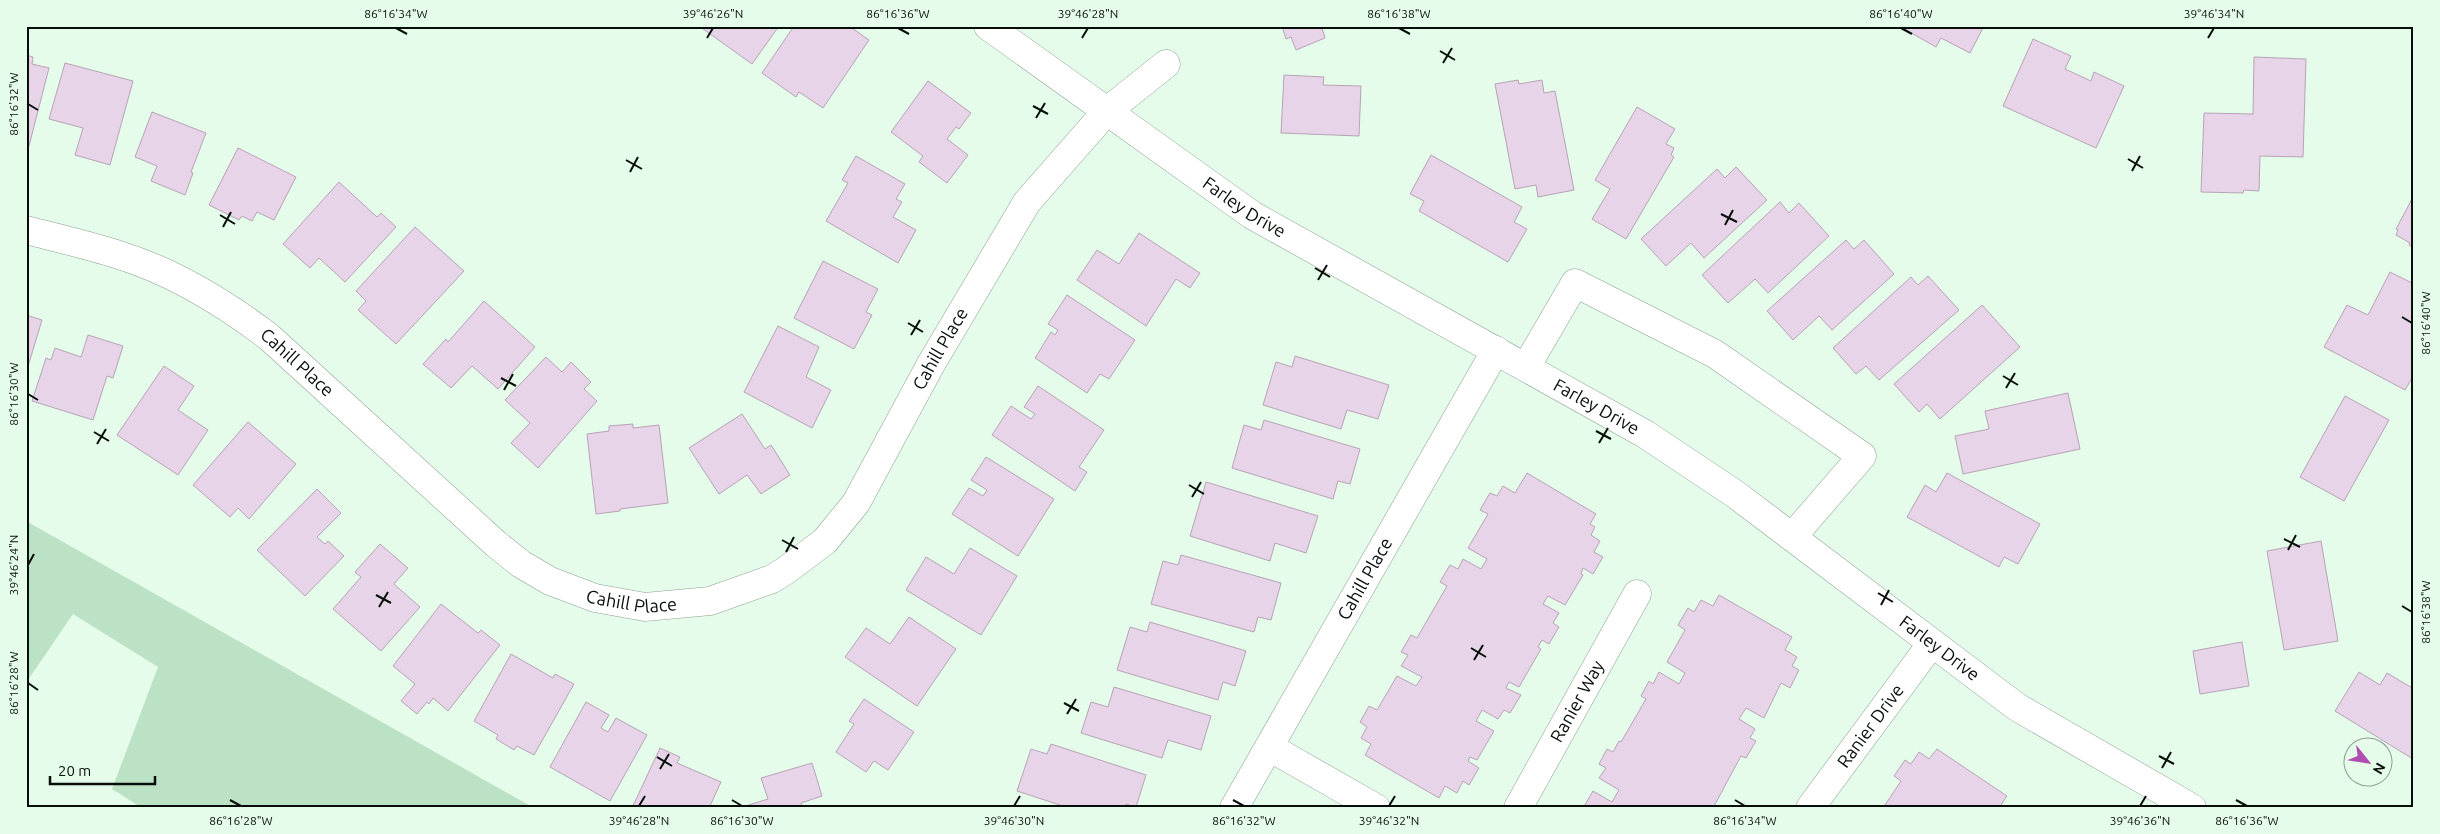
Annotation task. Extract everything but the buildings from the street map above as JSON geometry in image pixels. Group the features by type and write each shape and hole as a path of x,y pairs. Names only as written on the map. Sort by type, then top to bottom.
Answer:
{"street":[{"name":"Farley Drive","path":"988,26 1106,112 1252,214 1645,434 1721,484 2017,707 2192,808"},
{"name":"Cahill Place","path":"26,230 119,255 151,266 197,288 241,316 269,337 496,544 536,574 580,594 645,607 710,602 772,579 825,541 856,503 931,364 1027,202 1106,112 1166,64"},
{"path":"1526,367 1575,283 1715,354 1862,456 1792,537"},
{"name":"Cahill Place","path":"1234,808 1496,350"},
{"name":"Ranier Way","path":"1518,808 1637,594"},
{"name":"Ranier Drive","path":"1810,808 1932,643"},
{"path":"1268,747 1376,808"}],"green space":[{"path":"26,521 534,808 142,808 112,789 158,667 73,614 26,683"}]}
